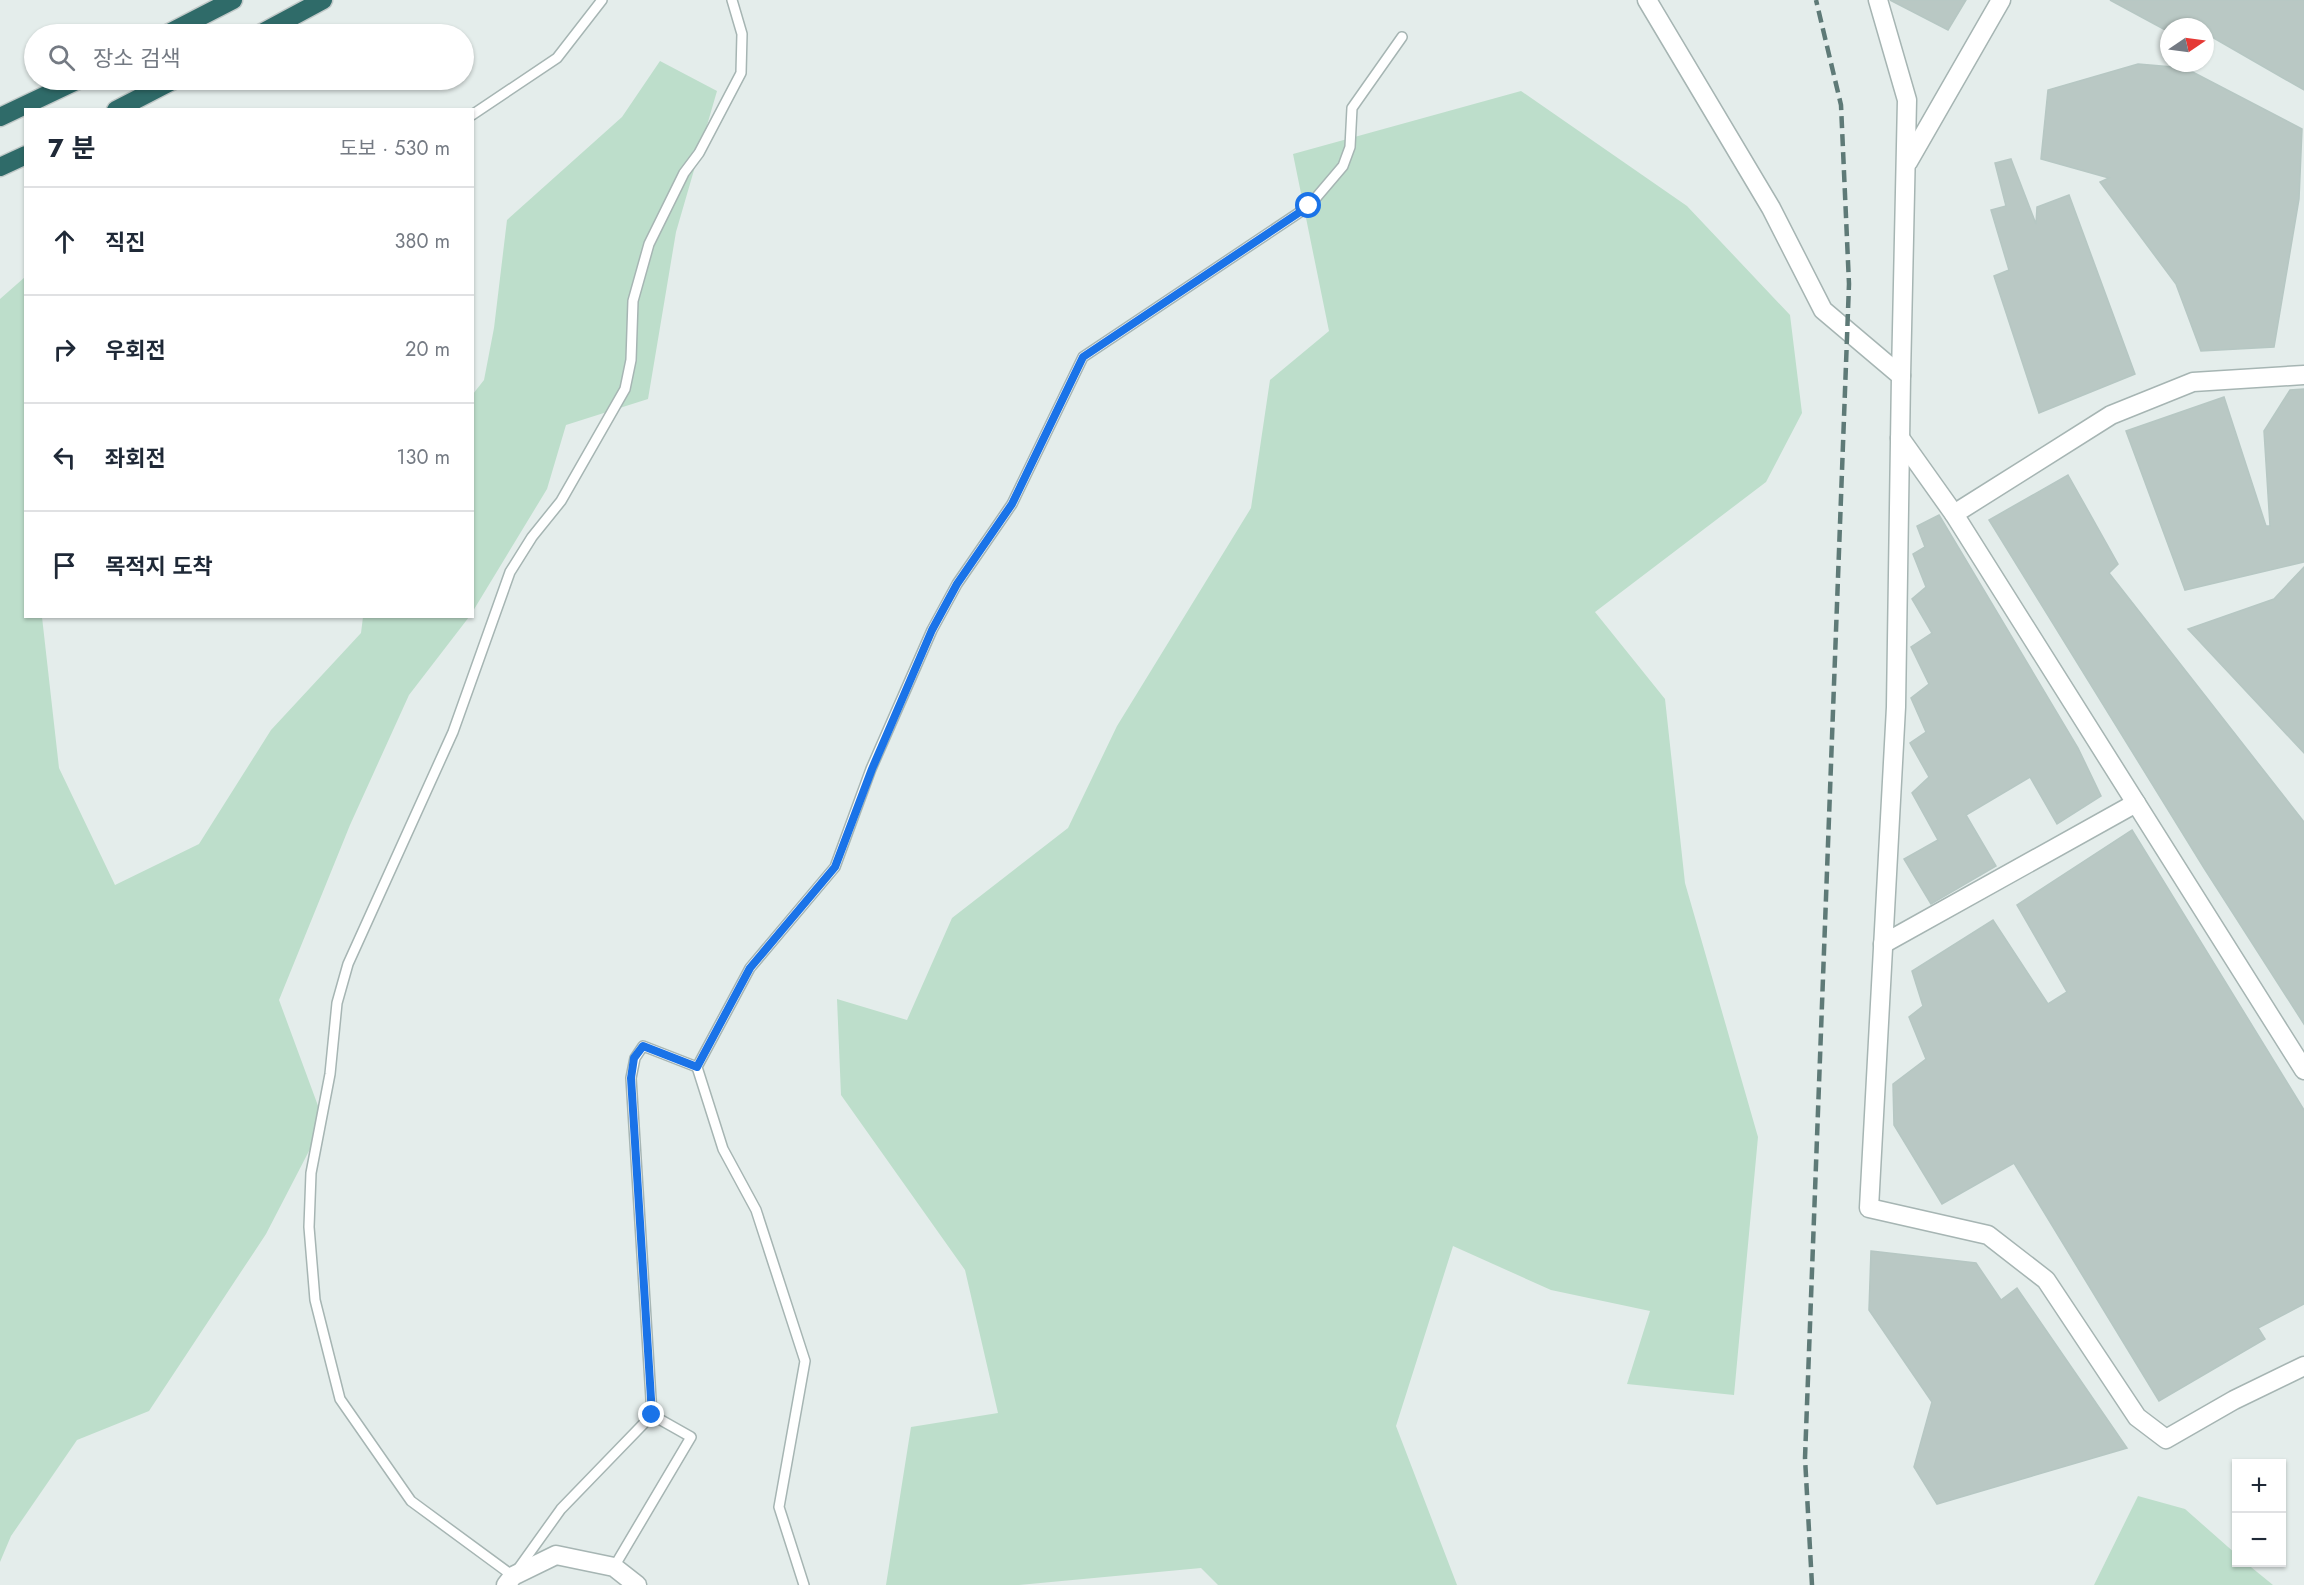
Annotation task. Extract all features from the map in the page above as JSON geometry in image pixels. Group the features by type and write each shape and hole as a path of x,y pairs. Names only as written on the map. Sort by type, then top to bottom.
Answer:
{"highway":[{"path":"186,24 233,0"},
{"path":"279,24 323,0"},
{"path":"0,117 57,90"},
{"path":"120,108 155,90"},
{"path":"0,167 24,156"}],"street":[{"path":"1647,0 1771,208 1823,310 1901,376"},
{"path":"1878,0 1907,100 1899,438 1896,707 1869,1208 1988,1235 2046,1280 2137,1417 2166,1439 2234,1400 2304,1366"},
{"path":"1906,166 2001,0"},
{"path":"1954,514 2111,415 2193,382 2304,375"},
{"path":"1899,438 1954,514 2304,1070"},
{"path":"1883,944 2136,802"},
{"path":"510,1580 556,1555 614,1567 637,1585"}],"lane":[{"path":"474,114 557,58 602,0"},
{"path":"697,1067 643,1046 634,1058 631,1078 652,1415 561,1509 510,1580 411,1501 339,1399 315,1300 309,1227 311,1173 330,1074 338,1003 348,964 453,732 510,572 532,537 561,501 625,389 631,360 633,302 650,244 684,173 699,153 741,73 742,34 732,0"},
{"path":"804,1585 779,1507 805,1361 756,1210 723,1149 697,1067 750,968 835,867 872,769 932,630 957,584 1012,504 1083,357 1309,206 1343,166 1350,147 1352,108 1402,36"},
{"path":"614,1567 692,1437 652,1415"}],"green space":[{"path":"660,61 717,91 676,232 648,399 566,425 547,489 474,609 474,393 484,380 494,328 507,220 622,117"},
{"path":"1521,91 1687,206 1790,315 1802,413 1766,482 1595,612 1665,699 1685,883 1758,1137 1734,1395 1627,1384 1650,1311 1551,1290 1453,1246 1396,1426 1457,1585 1218,1585 1201,1568 1019,1585 886,1585 911,1427 998,1413 965,1270 841,1095 837,999 907,1020 952,918 1068,828 1117,726 1251,508 1270,380 1329,331 1293,154"},
{"path":"24,278 24,618 42,618 59,768 115,885 199,844 271,730 361,633 363,618 468,618 409,695 350,825 279,1000 324,1122 266,1234 149,1411 77,1440 11,1536 0,1562 0,299"},
{"path":"2138,1496 2185,1509 2232,1550 2232,1567 2251,1567 2273,1585 2094,1585"}],"building":[{"path":"1890,0 1966,0 1948,30"},
{"path":"2110,0 2304,0 2304,90 2214,38 2214,18 2160,18 2160,27"},
{"path":"2138,64 2160,66 2160,72 2193,72 2302,129 2299,199 2274,347 2201,351 2176,284 2100,182 2109,178 2041,159 2048,90"},
{"path":"2011,159 2036,224 2037,207 2069,195 2135,374 2039,413 1994,276 2009,270 1991,210 2006,206 1995,163"},
{"path":"2304,389 2304,562 2185,590 2126,431 2224,397 2266,526 2270,526 2264,431 2290,390"},
{"path":"2068,475 2118,564 2109,573 2304,822 2304,1024 2204,868 1989,520"},
{"path":"1939,515 2078,748 2101,796 2057,824 2030,777 1966,815 1996,866 1931,904 1904,859 1938,840 1912,793 1929,777 1910,743 1926,732 1911,698 1929,684 1911,647 1932,633 1912,599 1926,587 1913,554 1925,547 1917,526"},
{"path":"2304,567 2304,753 2188,629 2274,599"},
{"path":"2132,830 2304,1110 2304,1304 2258,1328 2265,1339 2159,1401 2014,1163 1942,1204 1894,1125 1893,1084 1926,1059 1909,1017 1923,1006 1912,971 1993,920 2048,1004 2067,992 2017,905"},
{"path":"1871,1251 1976,1263 2001,1300 2017,1288 2127,1448 1937,1504 1914,1467 1932,1402 1869,1310"}],"railway":[{"path":"1812,1585 1805,1458 1849,284 1841,105 1816,0"}],"route":[{"path":"652,1415 631,1078 634,1058 643,1046 697,1067 750,968 835,867 872,769 932,630 957,584 1012,504 1083,357 1309,206"}]}
